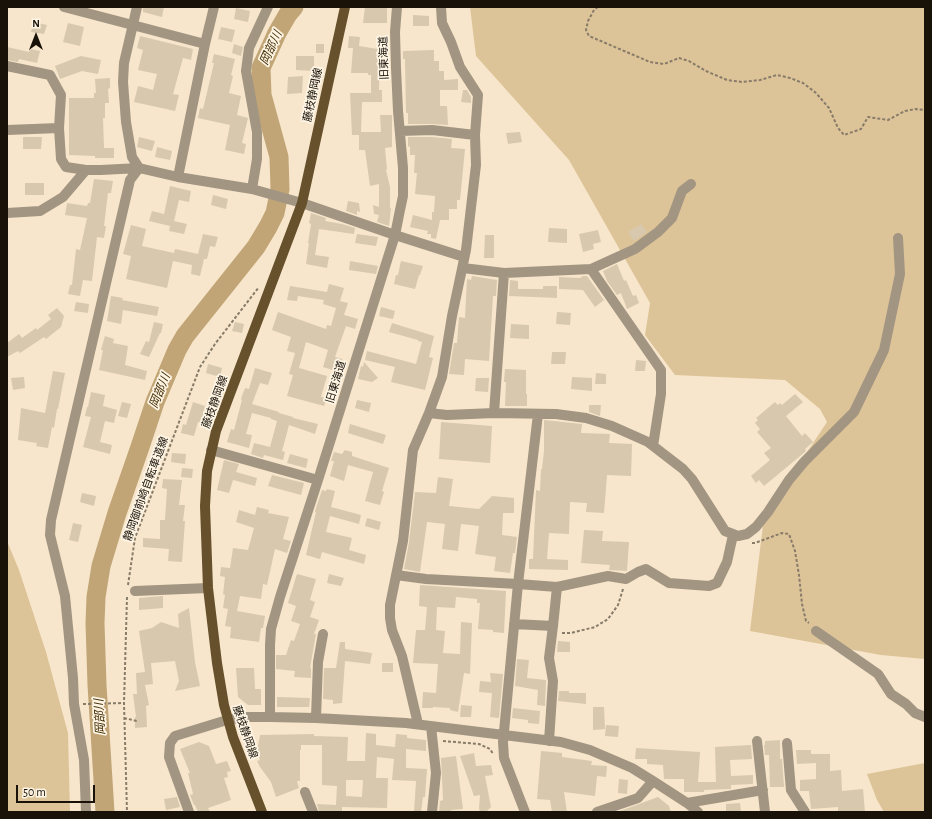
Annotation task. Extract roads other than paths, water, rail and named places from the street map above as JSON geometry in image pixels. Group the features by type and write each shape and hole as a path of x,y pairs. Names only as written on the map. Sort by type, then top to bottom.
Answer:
{"main road":[{"name":"藤枝静岡線","path":"262,812 227,720 217,663 208,588 205,506 207,471 216,431 302,203 345,7"}],"street":[{"path":"65,7 205,44"},
{"path":"137,7 124,63 123,88 126,122 132,157 139,168"},
{"path":"178,176 214,7"},
{"path":"252,189 257,159 257,132 246,71 249,48 268,7"},
{"name":"旧東海道","path":"270,717 271,630 280,597 395,235 403,196 403,168 395,32 397,7"},
{"path":"418,724 402,656 392,630 390,605 403,541 413,450 429,413 442,377 452,316 466,250 476,165 475,134 478,95 460,67 442,23 440,7"},
{"path":"7,66 50,75 62,95 60,128 61,159 66,167 86,170 139,168 252,189 291,199 464,257"},
{"path":"7,130 60,128"},
{"path":"400,131 432,130 475,134"},
{"path":"86,812 84,760 74,704 65,596 50,535 51,520 130,180 139,168"},
{"path":"7,213 40,211 63,197 86,170"},
{"path":"463,268 504,272 591,269 635,249 658,232 672,218 682,191 691,184"},
{"path":"429,413 447,415 494,413 556,414 586,418 612,426 648,442 683,469 692,479 725,531 736,536 747,534 756,527 768,512 789,480 804,462 854,412 884,350 900,274 898,238"},
{"path":"591,269 661,370 661,394 653,446"},
{"path":"494,413 504,272"},
{"path":"525,812 504,758 504,735 518,584 538,414"},
{"path":"211,450 318,480"},
{"path":"396,575 426,579 556,587 608,576 626,579 646,569 669,583 709,586 717,583 727,562 736,536"},
{"path":"549,741 553,681 550,658 556,587"},
{"path":"130,591 208,588"},
{"path":"514,624 553,629"},
{"path":"816,631 878,674 891,694 906,704 915,713 925,717"},
{"path":"316,718 318,662 323,634"},
{"path":"190,812 169,757 170,743 175,736 227,720 270,717 418,724 561,742 590,750 632,768 687,802 698,812"},
{"path":"431,726 436,773 432,812"},
{"path":"757,741 764,812"},
{"path":"787,743 791,790 805,812"},
{"path":"597,812 638,798 653,781"},
{"path":"687,802 762,790"},
{"path":"305,792 313,812"}],"waterway":[{"name":"岡部川","path":"105,812 97,685 95,623 96,597 101,566 117,513 155,402 177,350 185,336 256,247 275,213 280,189 279,157 262,95 261,68 277,33 294,7"}]}
